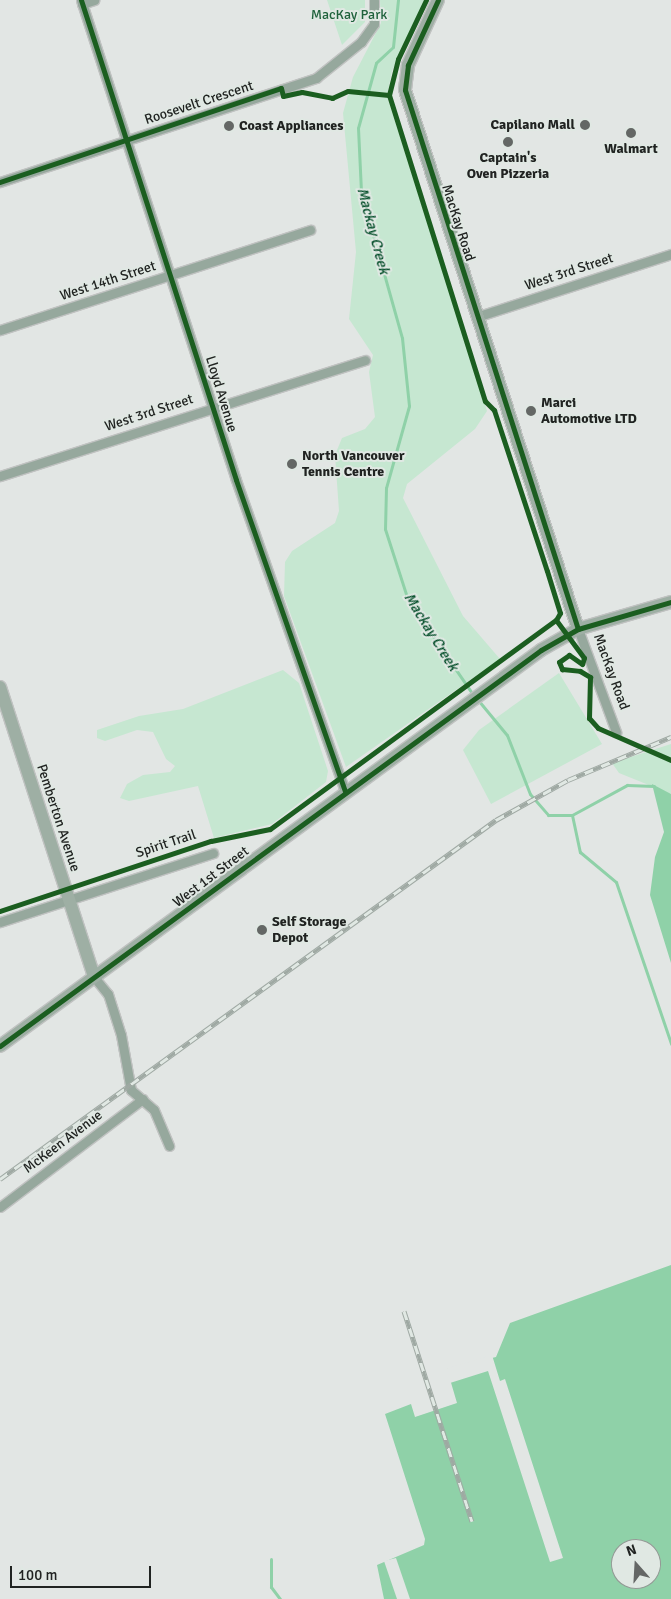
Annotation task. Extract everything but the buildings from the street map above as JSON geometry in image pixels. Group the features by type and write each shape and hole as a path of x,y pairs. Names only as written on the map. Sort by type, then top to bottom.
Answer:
{"street":[{"path":"81,2 94,0"},
{"name":"Roosevelt Crescent","path":"0,182 328,71 374,24 374,0"},
{"name":"MacKay Road","path":"438,0 405,80 476,318 578,629 616,732"},
{"name":"Lloyd Avenue","path":"81,2 214,407 345,792"},
{"name":"West 14th Street","path":"0,330 310,230"},
{"name":"West 3rd Street","path":"476,318 671,254"},
{"name":"West 3rd Street","path":"0,476 365,360"},
{"name":"West 1st Street","path":"0,1046 482,693 578,629 671,602"},
{"name":"Pemberton Avenue","path":"0,687 94,977 108,994 122,1035 131,1090 143,1099 163,1126 170,1146"},
{"path":"0,922 213,853"},
{"name":"McKeen Avenue","path":"0,1207 143,1099"}],"green space":[{"name":"MacKay Park","path":"327,0 365,0 365,22 342,45"},
{"path":"380,0 424,0 392,71 387,96 487,411 475,429 407,484 403,498 463,616 500,659 346,767 284,596 285,562 292,551 335,523 339,511 335,455 342,438 365,429 375,417 369,372 373,355 349,319 356,252 343,113 353,77 381,23"},
{"path":"283,670 299,683 328,771 326,782 272,824 214,838 198,786 129,801 120,798 127,784 143,775 170,772 175,766 166,759 153,732 137,730 105,741 97,738 97,730 139,716 183,709"},
{"path":"559,673 602,744 491,804 463,750 479,730"},
{"path":"671,744 671,794 619,773 612,763"}],"shaded area":[{"path":"652,784 671,794 671,963 650,895 655,857 664,832"},
{"path":"671,1265 671,1599 384,1599 377,1565 424,1545 425,1539 385,1414 411,1404 415,1417 457,1403 447,1369 496,1357 510,1323"}],"pier":[{"path":"492,1355 500,1381 505,1379 563,1558 550,1562 488,1371 450,1383 445,1369"},
{"path":"396,1558 410,1599 397,1599 384,1561"}],"waterway":[{"name":"Mackay Creek","path":"398,0 393,47 376,63 358,128 361,192 402,338 409,406 386,488 385,529 408,600 474,696"},
{"name":"Mackay Creek","path":"478,700 507,735 530,794 548,815 572,815 627,785 654,786"},
{"path":"572,815 580,852 616,882 671,1044"},
{"path":"271,1559 271,1587 280,1599"}],"railway":[{"path":"0,1179 496,820 568,780 671,737"},
{"path":"404,1311 472,1521"}],"cycle path":[{"path":"81,0 236,480 345,792"},
{"path":"426,0 398,59 389,95 485,401 494,410 547,571 560,613 556,620"},
{"path":"438,0 408,65 405,90 578,629"},
{"path":"0,182 281,88 283,96 302,92 332,98 348,91 389,95"},
{"path":"0,1046 541,650 578,629 671,602"},
{"name":"Spirit Trail","path":"0,911 211,841 270,829 556,620 584,658 582,664 569,655 559,662 562,669 580,671 590,677 589,718 598,728 671,760"}],"place":[{"name":"Capilano Mall","path":"585,125"},
{"name":"Coast Appliances","path":"229,126"},
{"name":"Walmart","path":"631,133"},
{"name":"Captain's Oven Pizzeria","path":"508,142"},
{"name":"Marci Automotive LTD","path":"531,411"},
{"name":"North Vancouver Tennis Centre","path":"292,464"},
{"name":"Self Storage Depot","path":"262,930"}]}
